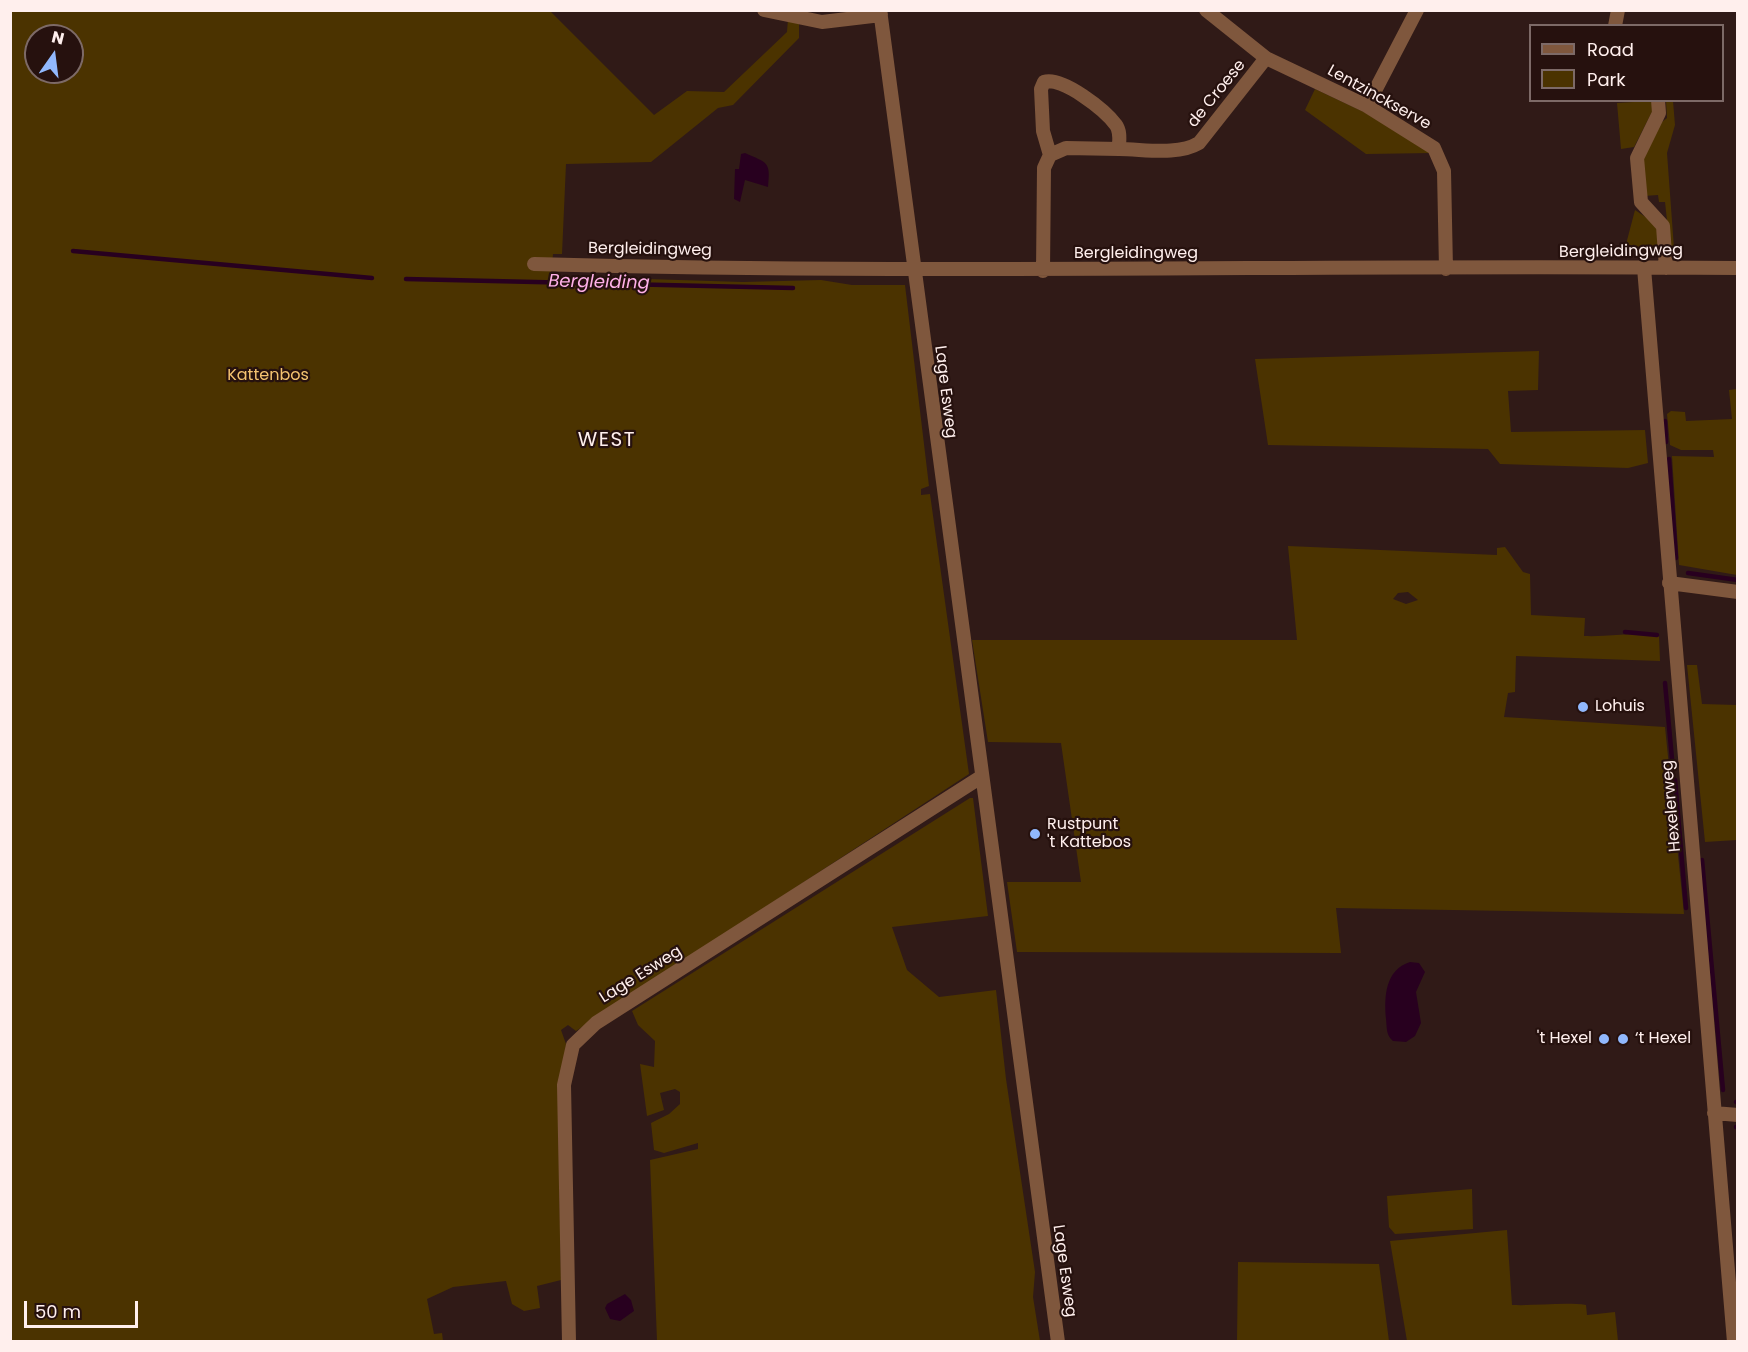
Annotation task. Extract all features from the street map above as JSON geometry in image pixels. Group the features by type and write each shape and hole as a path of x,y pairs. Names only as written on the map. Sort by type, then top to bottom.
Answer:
{"street":[{"path":"764,10 822,22 880,13"},
{"name":"Lentzinckserve","path":"1206,10 1266,58 1367,106 1434,148 1440,157 1444,171 1446,269"},
{"path":"1367,106 1417,10"},
{"name":"Lage Esweg","path":"880,13 1058,1341"},
{"name":"de Croese","path":"1050,155 1066,148 1178,150 1199,143 1266,58"},
{"path":"1043,271 1044,168 1050,155 1043,131 1041,89 1044,82 1050,80 1068,85 1112,121 1119,130 1119,148"},
{"path":"1658,102 1659,112 1637,158 1641,202 1663,226 1666,268"},
{"name":"Bergleidingweg","path":"534,264 1043,271 1737,268"},
{"name":"Hexelerweg","path":"1644,268 1734,1341"},
{"path":"1669,583 1737,592"},
{"name":"Lage Esweg","path":"569,1341 564,1085 573,1045 596,1023 981,777"},
{"path":"1714,1113 1737,1115"}],"green space":[{"name":"Kattenbos","path":"10,11 550,11 654,115 687,91 724,92 787,32 788,19 799,22 799,38 733,105 718,108 651,162 566,164 562,254 553,254 551,276 743,282 821,280 852,285 905,285 929,486 921,489 921,495 930,494 969,774 576,1031 568,1025 561,1030 566,1044 559,1168 561,1280 537,1286 540,1308 524,1311 512,1304 506,1281 453,1287 427,1299 434,1334 442,1333 443,1341 11,1341"},
{"path":"1315,89 1366,113 1432,153 1366,154 1305,110"},
{"path":"1651,102 1655,106 1634,147 1621,149 1617,103"},
{"path":"1666,102 1673,102 1675,125 1667,153 1674,248 1670,248 1665,202 1659,202 1658,195 1644,196 1640,157 1658,125 1667,118"},
{"path":"1635,210 1659,226 1660,248 1625,248"},
{"path":"1539,351 1538,390 1508,391 1511,432 1645,430 1648,463 1628,468 1500,464 1488,449 1268,445 1255,359"},
{"path":"1738,389 1737,575 1679,565 1672,456 1714,457 1713,450 1681,450 1670,445 1667,414 1671,411 1685,412 1686,421 1732,419 1729,390"},
{"path":"1288,546 1497,555 1497,548 1505,547 1523,572 1530,574 1531,615 1585,618 1584,636 1659,635 1660,661 1516,656 1515,692 1508,693 1504,717 1665,727 1684,914 1336,908 1341,953 1017,952 1007,882 1081,882 1061,743 988,742 972,640 1297,640","holes":["1408,592 1418,600 1406,604 1393,599 1398,593"]},
{"path":"1687,665 1697,665 1702,704 1737,705 1737,840 1705,842"},
{"path":"973,798 988,916 892,927 907,970 939,997 996,990 1006,1079 1035,1272 1033,1297 1040,1341 657,1341 650,1160 698,1149 698,1143 664,1153 654,1150 651,1123 669,1114 680,1104 680,1092 675,1089 660,1093 664,1110 647,1116 640,1064 654,1067 655,1041 638,1025 632,1011"},
{"path":"1472,1189 1473,1229 1395,1234 1389,1227 1387,1196"},
{"path":"1507,1230 1512,1305 1578,1304 1586,1305 1587,1315 1615,1312 1618,1341 1407,1341 1390,1241"},
{"path":"1238,1262 1379,1264 1389,1341 1237,1341"}],"shaded area":[{"path":"745,153 766,164 769,172 768,187 745,180 740,202 734,199 735,169 739,169 741,154"},
{"path":"1410,962 1419,963 1425,972 1416,992 1421,1023 1415,1036 1406,1042 1393,1041 1388,1034 1386,993 1395,971"},
{"path":"625,1294 631,1300 634,1311 620,1321 610,1319 605,1308 607,1304"}],"waterway":[{"name":"Bergleiding","path":"73,251 372,278"},
{"name":"Bergleiding","path":"406,279 793,288"},
{"path":"1665,421 1666,442"},
{"path":"1669,459 1676,558"},
{"path":"1688,573 1738,580"},
{"path":"1625,632 1657,635"},
{"path":"1665,683 1672,759"},
{"path":"1675,780 1686,908"},
{"path":"1702,860 1723,1090"}],"place":[{"name":"Lohuis","path":"1583,707"},
{"name":"Rustpunt 't Kattebos","path":"1035,834"},
{"name":"'t Hexel","path":"1604,1039"},
{"name":"‘t Hexel","path":"1623,1039"}],"district":[{"name":"WEST","path":"607,441"}]}
